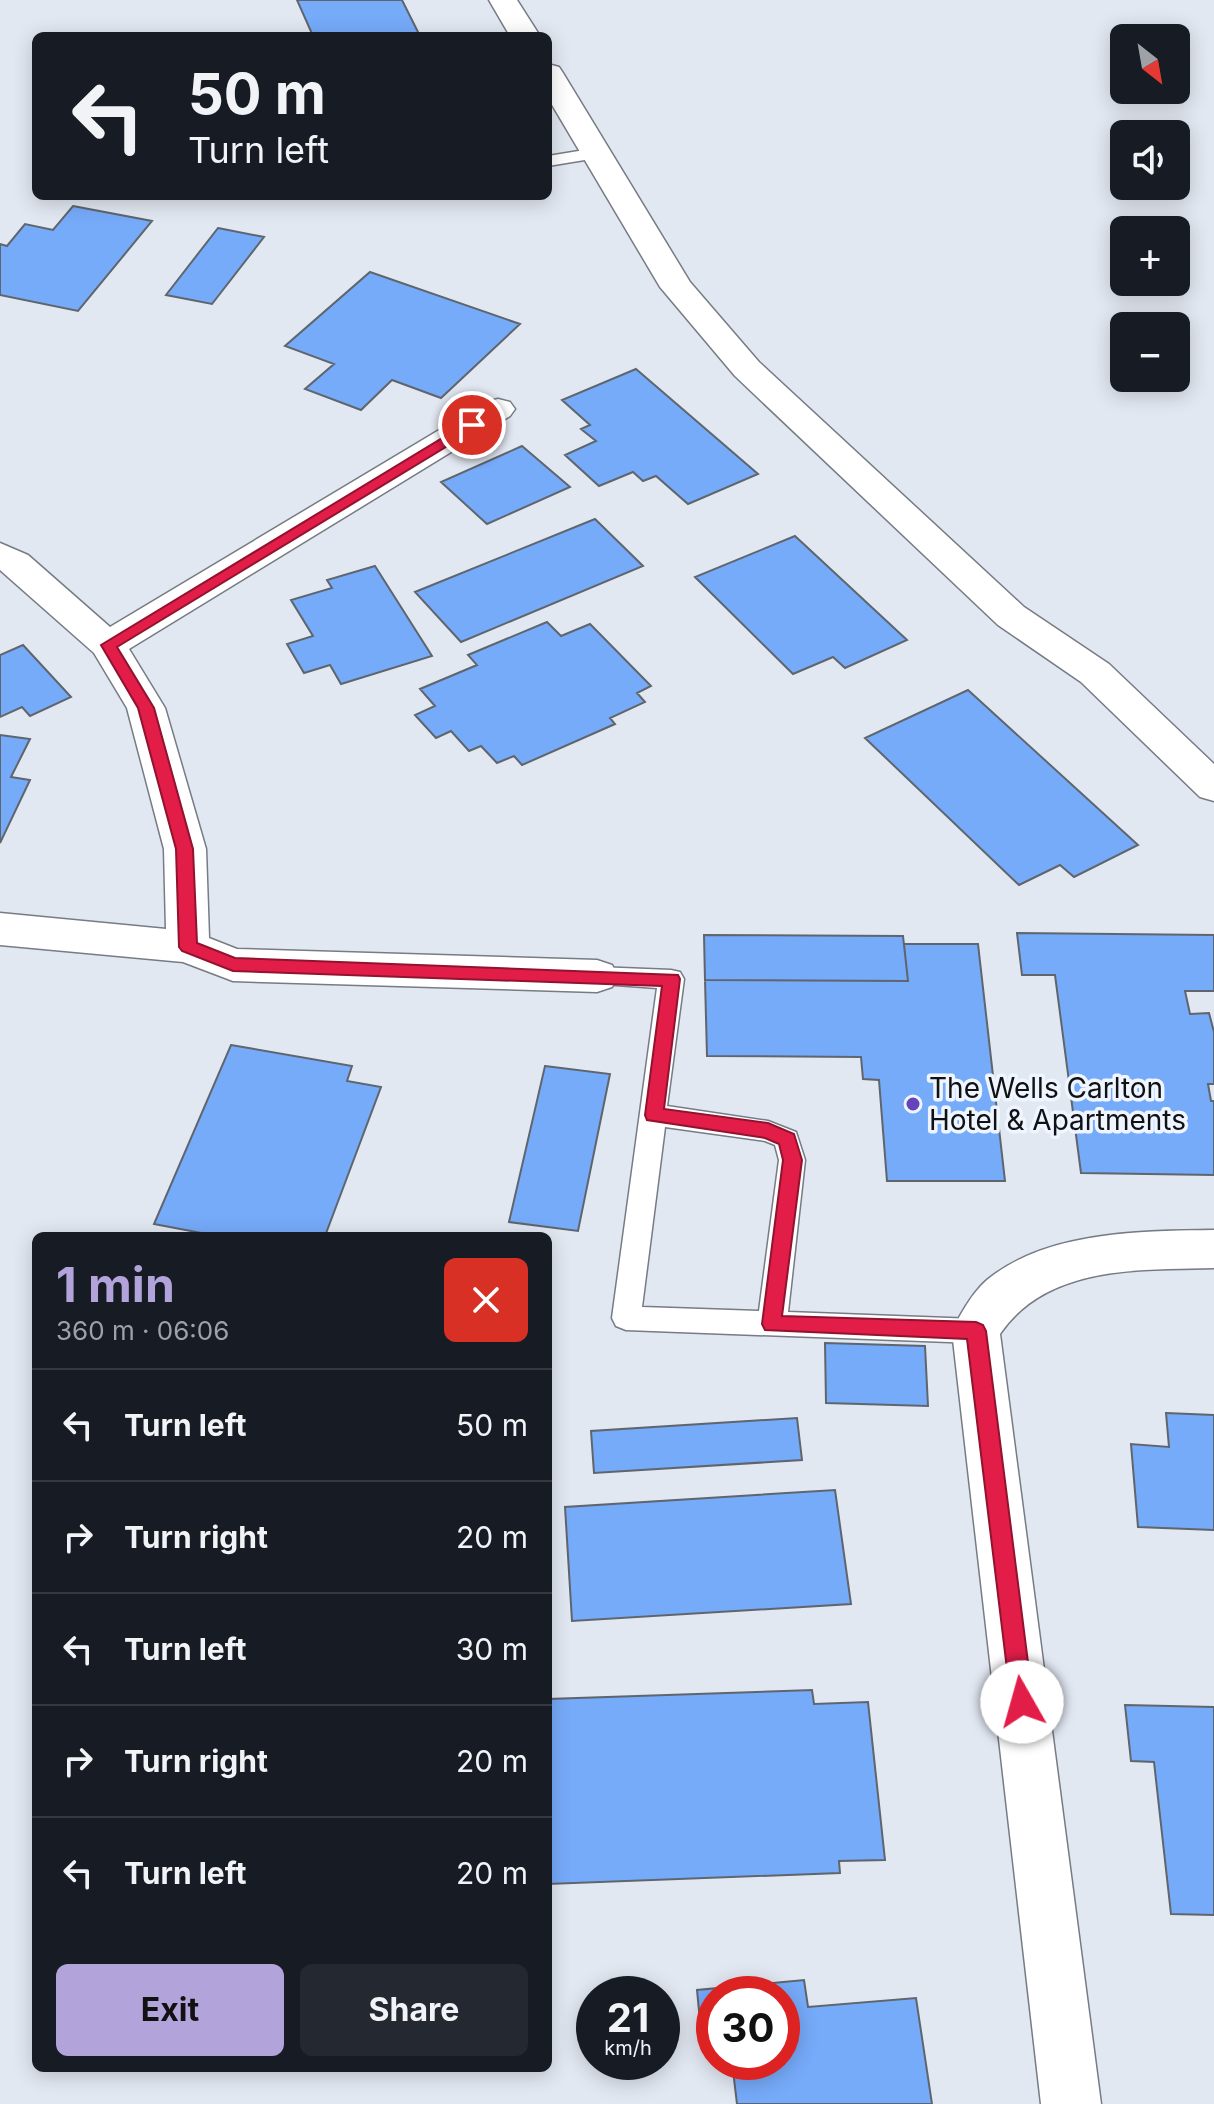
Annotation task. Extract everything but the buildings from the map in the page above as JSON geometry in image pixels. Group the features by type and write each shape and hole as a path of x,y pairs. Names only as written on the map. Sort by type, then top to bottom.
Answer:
{"street":[{"path":"503,0 523,32"},
{"path":"552,80 676,287 747,369 1011,616 1095,673 1214,787"},
{"path":"108,645 498,409"},
{"path":"0,555 15,563 108,645 146,708 185,849 188,947"},
{"path":"0,929 188,947 233,965 597,976"},
{"path":"1071,2104 976,1331 1004,1294 1057,1264 1114,1252 1214,1249"}],"lane":[{"path":"552,160 597,153"},
{"path":"597,976 671,979 626,1318 976,1331"},
{"path":"654,1115 768,1131 787,1139 792,1160 772,1324"}],"place":[{"name":"The Wells Carlton Hotel & Apartments","path":"913,1104"}],"route":[{"path":"472,425 108,645 146,708 185,849 188,947 233,965 671,979 654,1115 768,1131 787,1139 792,1160 772,1324 976,1331 1022,1702"}]}
